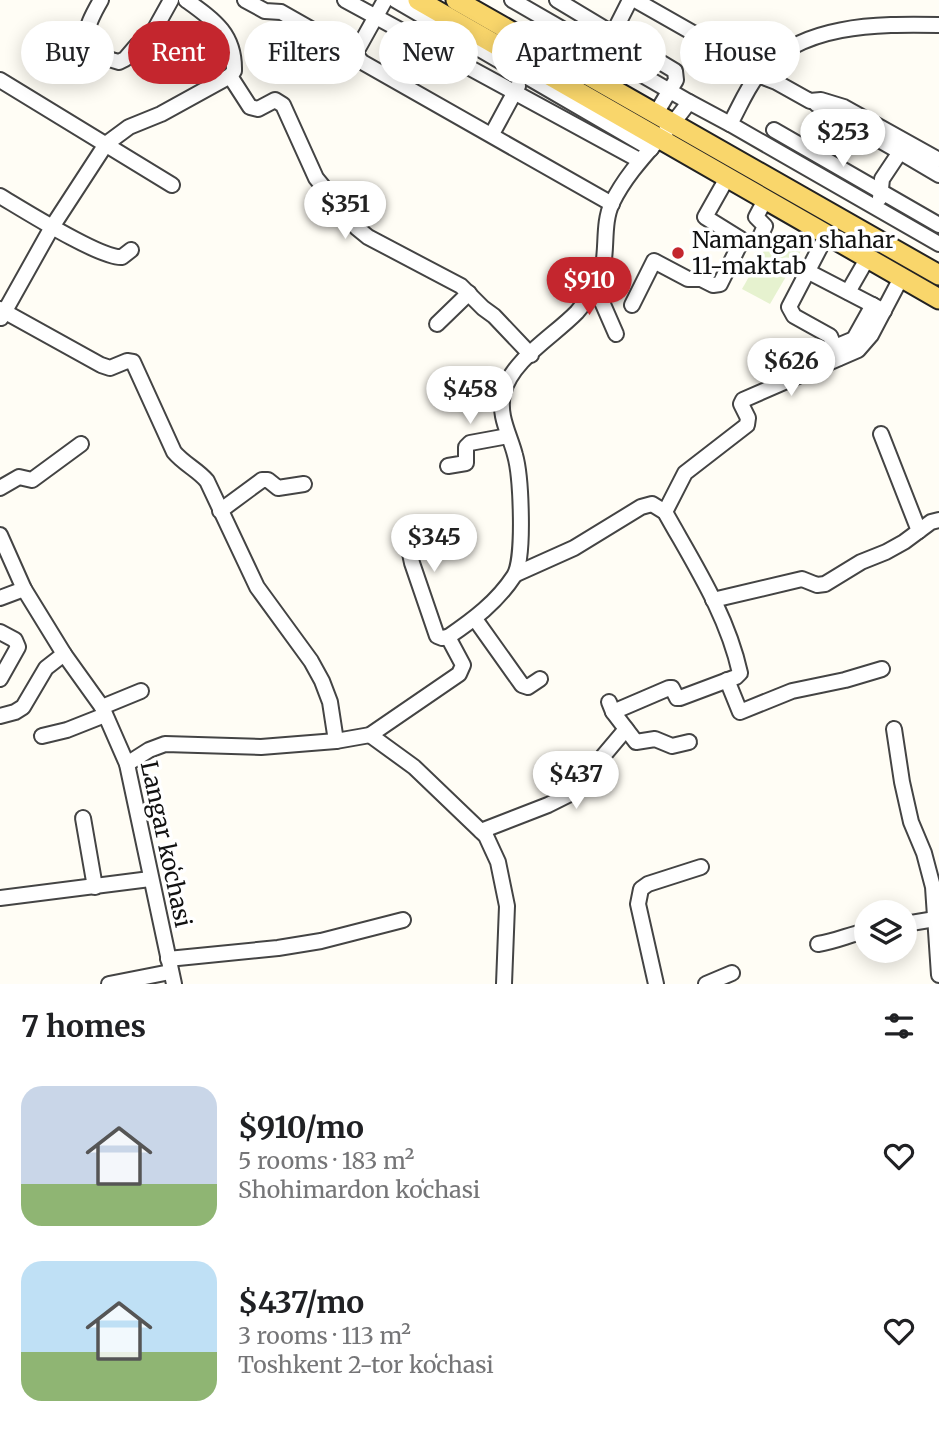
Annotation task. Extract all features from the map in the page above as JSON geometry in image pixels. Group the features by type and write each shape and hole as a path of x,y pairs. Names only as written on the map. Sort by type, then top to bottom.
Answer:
{"main road":[{"path":"418,0 434,16 492,49"},
{"path":"456,0 493,21"},
{"path":"551,84 656,145 727,178 939,299"},
{"path":"603,84 939,275"}],"street":[{"path":"101,0 86,26 86,39 91,48 119,62 125,59 136,45 150,36 171,0"},
{"path":"187,0 216,21"},
{"path":"345,0 383,21"},
{"path":"365,36 384,0"},
{"path":"395,0 434,16 431,21"},
{"path":"512,0 549,21"},
{"path":"557,0 593,21"},
{"path":"620,21 630,0"},
{"path":"635,0 680,26"},
{"path":"242,2 265,11 281,12 297,21"},
{"path":"800,44 817,34 892,24 939,25"},
{"path":"230,45 234,62 234,71 230,76 250,107 258,109 275,100 283,105 316,178 357,228 368,237 451,279 494,316 531,355"},
{"path":"492,52 480,74 639,160"},
{"path":"365,64 612,204"},
{"path":"516,574 521,527 520,482 515,455 503,419 502,396 512,374 577,311 595,286 603,266 612,204 639,160 656,145 670,91 676,80 675,71 666,65"},
{"path":"0,80 172,185"},
{"path":"215,84 161,114 129,127 106,144 52,227 2,313 101,366 110,368 127,361 132,362 174,452 207,481 257,587 323,681 330,702 336,741"},
{"path":"492,134 520,84"},
{"path":"538,84 656,145"},
{"path":"658,84 939,244"},
{"path":"730,124 752,84"},
{"path":"780,84 939,175"},
{"path":"810,101 821,100 844,107 939,160"},
{"path":"664,119 689,102"},
{"path":"580,128 588,112"},
{"path":"774,130 939,225"},
{"path":"875,207 882,193 882,180 900,152"},
{"path":"632,304 654,261 688,279 720,284 742,240 705,217 727,178"},
{"path":"0,196 52,227 115,257 122,257 131,250"},
{"path":"759,239 765,226 757,217 765,200"},
{"path":"826,236 789,310 794,316 827,334 837,353"},
{"path":"848,292 867,259"},
{"path":"807,271 878,308"},
{"path":"665,512 685,473 747,425 748,418 741,404 743,400 837,353 858,350 866,344 878,308 901,278"},
{"path":"595,286 616,334"},
{"path":"437,324 469,293"},
{"path":"881,434 919,531"},
{"path":"448,466 467,463 466,447 470,443 508,436"},
{"path":"0,488 19,477 32,480 81,444"},
{"path":"220,511 262,480 278,488 304,484"},
{"path":"405,530 412,564 437,636 442,638 475,619 516,574 574,548 641,507 652,504 665,512 732,640 740,673 680,698 669,688 617,716 572,793 481,831"},
{"path":"713,600 802,579 817,585 825,584 861,562 904,542 931,522 939,520"},
{"name":"Langar koʻchasi","path":"0,535 24,589 103,711 127,764 171,972"},
{"path":"0,598 24,589"},
{"path":"475,619 522,685 527,687 540,679"},
{"path":"0,632 15,640 18,647 0,679"},
{"path":"127,764 164,744 261,747 336,741 370,735 463,669 448,636"},
{"path":"0,716 23,707 46,668 64,654"},
{"path":"727,680 740,712 792,691 882,669"},
{"path":"42,736 67,730 141,691"},
{"path":"608,733 617,716"},
{"path":"617,716 639,743 655,739 673,746 689,742"},
{"path":"894,729 911,822 935,890 939,975"},
{"path":"370,735 414,767 481,831 498,862 507,905 504,984"},
{"path":"83,818 95,887"},
{"path":"656,984 638,904 641,889 648,884 701,867"},
{"path":"0,898 150,879"},
{"path":"917,922 935,919"},
{"path":"109,984 403,920"},
{"path":"818,944 842,940 854,934"},
{"path":"706,984 732,973"}],"green space":[{"path":"774,233 802,249 770,304 742,289"}],"place":[{"name":"Namangan shahar 11-maktab","path":"678,253"}]}
